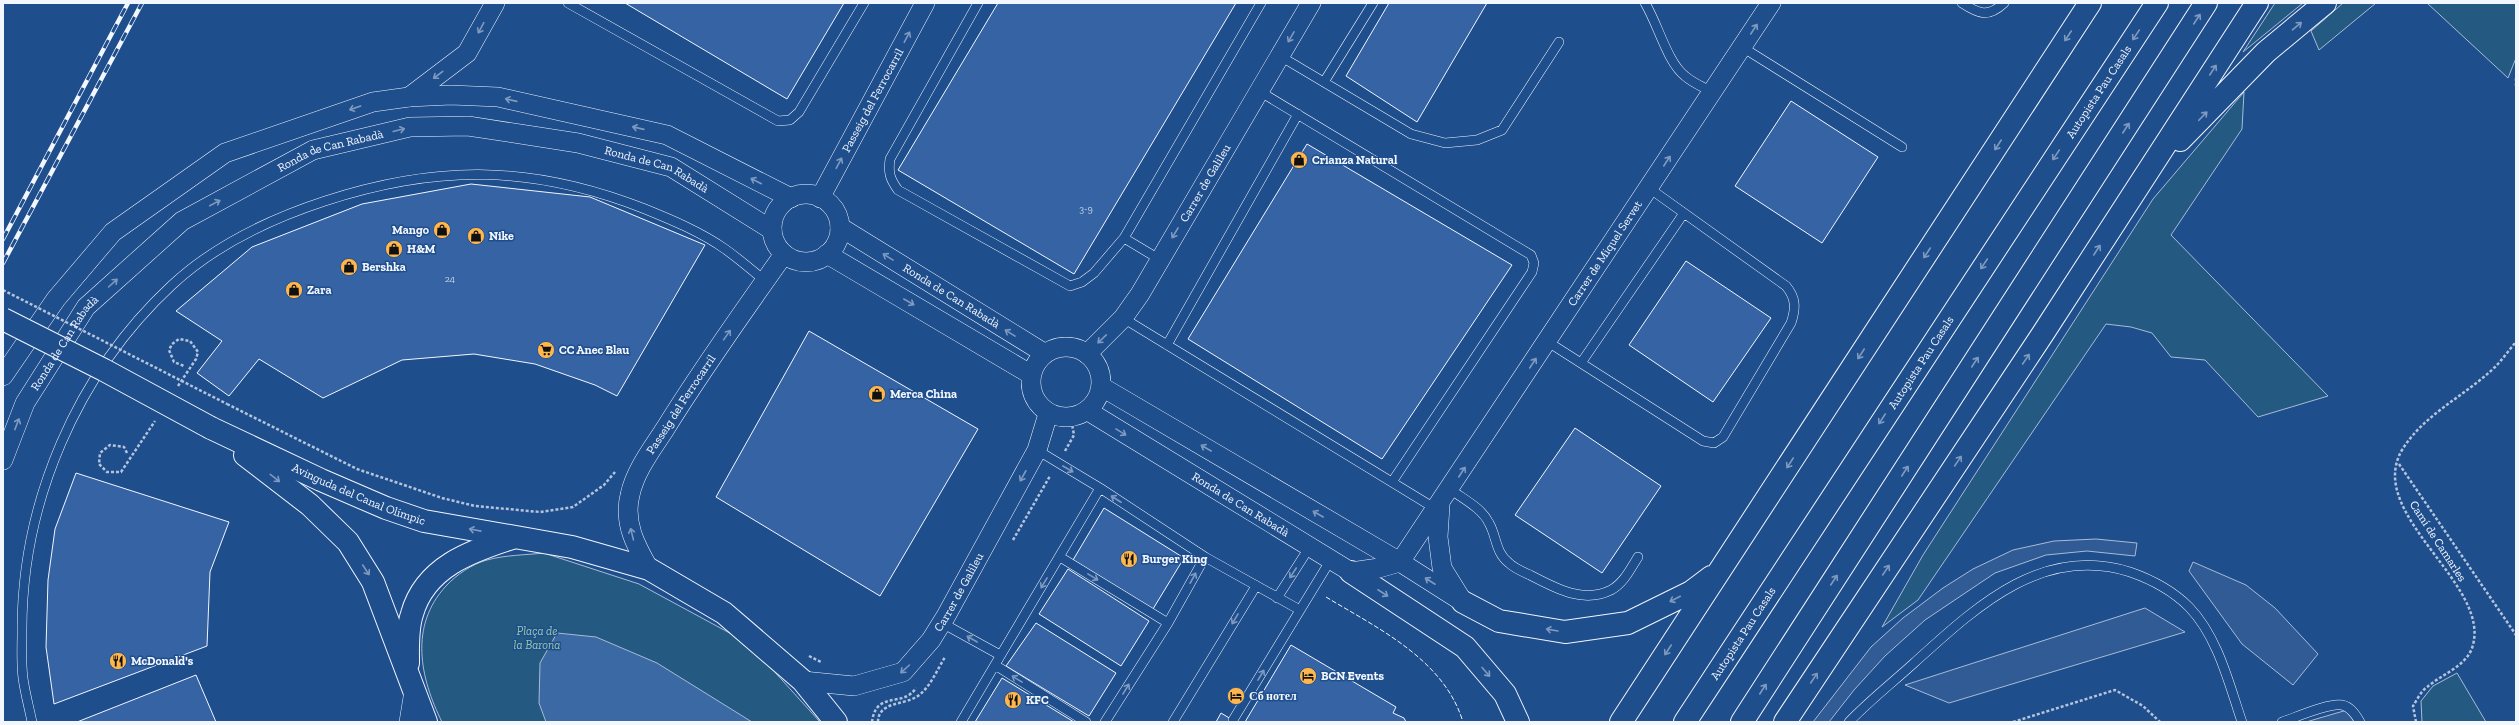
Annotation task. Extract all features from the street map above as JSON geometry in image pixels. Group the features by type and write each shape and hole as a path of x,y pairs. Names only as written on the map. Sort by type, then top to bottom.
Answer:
{"main road":[{"path":"1621,722 2090,3"},
{"name":"Autopista Pau Casals","path":"1685,722 1943,326 2157,3"},
{"path":"1742,722 2206,3"},
{"path":"1785,722 2147,174 2257,3"},
{"path":"2147,174 2266,52 2325,3"},
{"name":"Avinguda del Canal Olímpic","path":"3,319 104,370 211,428 321,480 386,508 424,521 513,537"},
{"name":"Avinguda del Canal Olímpic","path":"211,428 310,504 348,542 373,582 411,681"},
{"path":"426,722 411,681 412,614 420,593 442,568 469,552 513,537 572,547 649,569 724,613 803,681 836,722"},
{"path":"1463,602 1499,621 1565,632 1628,623 1691,592 1720,570"},
{"path":"1351,572 1464,647 1505,694 1518,722"}],"street":[{"path":"409,97 468,53 495,3"},
{"name":"Passeig del Ferrocarril","path":"820,198 925,3"},
{"name":"Carrer de Galileu","path":"1087,354 1124,318 1311,3"},
{"name":"Carrer de Miquel Servet","path":"1400,562 1548,342 1771,3"},
{"path":"3,376 56,299 113,232 225,153 373,102 409,97 498,97 668,135 791,198"},
{"name":"Ronda de Can Rabadà","path":"3,460 25,403 86,307 182,221 314,150 410,127 468,126 578,143 671,167 772,230"},
{"path":"809,195 820,198 829,204 836,212 840,227 837,243 827,254 812,262 801,262 784,254 775,242 772,230 774,219 779,208 791,198 809,195"},
{"name":"Ronda de Can Rabadà","path":"840,227 1044,353"},
{"name":"Passeig del Ferrocarril","path":"649,569 633,540 628,518 630,495 642,466 694,381 784,254"},
{"path":"827,254 1030,374"},
{"path":"1063,346 1087,354 1100,369 1102,388 1088,411 1071,418 1048,414 1031,394 1030,374 1044,353 1063,346"},
{"path":"1102,388 1400,562 1463,602"},
{"name":"Ronda de Can Rabadà","path":"1088,411 1330,561 1351,572"},
{"name":"Carrer de Galileu","path":"803,681 854,686 903,672 931,640 942,623 1037,450 1048,414"},
{"path":"1442,501 1438,537 1442,568 1463,602"},
{"path":"1351,572 1379,568 1400,562"},
{"path":"409,722 411,681"}],"lane":[{"path":"568,3 778,121 790,120 799,112 864,3"},
{"path":"978,3 890,159 888,171 890,180 898,190 1070,286 1082,282 1094,273 1124,238 1261,3"},
{"path":"1324,82 1373,3"},
{"path":"1645,3 1654,16 1671,57 1684,76 1712,92"},
{"path":"1962,3 1978,13 1995,12 2004,3"},
{"path":"1280,56 1412,134 1445,143 1477,140 1502,130 1559,42"},
{"path":"1742,48 1902,147"},
{"path":"1259,91 1531,255 1534,263 1532,272 1392,482"},
{"path":"1167,345 1298,114"},
{"path":"32,722 22,676 22,593 38,508 72,417 96,376 136,322 174,283 248,232 289,213 356,191 400,180 480,174 516,177 564,183 601,192 677,222 725,248 765,281"},
{"path":"1548,342 1703,441 1714,442 1723,437 1791,323 1795,310 1794,295 1786,286 1649,188"},
{"path":"1581,363 1684,213"},
{"path":"1124,238 1159,259"},
{"path":"1124,318 1392,482 1442,501 1483,513 1490,524 1499,553 1509,564 1560,591 1584,595 1611,590 1621,582 1638,556"},
{"path":"1037,450 1100,488 1205,557 1300,610"},
{"path":"961,722 1100,488"},
{"path":"1277,598 1309,548"},
{"path":"1060,557 1168,623"},
{"path":"1105,722 1168,623 1205,557"},
{"path":"1233,720 1330,561"},
{"path":"1849,722 1965,617 1992,598 2018,582 2050,569 2084,565 2112,567 2139,575 2166,587 2190,608 2209,637 2224,669 2242,722"},
{"path":"1173,722 1256,586"},
{"path":"942,623 1000,655"},
{"path":"995,665 1086,722"},
{"path":"2282,722 2334,706 2343,705 2354,712 2360,722"}],"path":[{"path":"2516,78 2516,88"},
{"path":"3,290 357,469 442,498 475,506 540,512 573,507 604,485 624,462 642,466"},
{"name":"Camí de Camarles","path":"2416,722 2413,706 2425,688 2461,663 2472,650 2476,633 2473,614 2410,519 2397,492 2398,463 2402,451 2420,427 2495,367 2516,342"},
{"path":"2398,463 2516,635"},
{"path":"878,722 882,711 888,706 917,697 925,689 947,654"},
{"path":"808,655 826,664"},
{"path":"2013,722 2115,690 2143,706 2160,722"}],"green space":[{"path":"2275,3 2303,3 2243,52"},
{"path":"2343,3 2376,3 2319,50 2311,31"},
{"path":"2427,3 2516,3 2516,58 2508,78"},
{"path":"2244,92 2242,129 2171,235 2328,396 2258,417 2205,360 2171,357 2152,333 2131,327 2106,324 1918,600 1882,627 1923,555 2153,199"},
{"name":"Plaça de la Barona","path":"544,553 639,584 737,637 773,670 820,722 442,722 428,688 422,652 423,635 427,618 434,602 450,582 459,574 476,564 501,557"},
{"path":"2457,673 2486,722 2422,722 2421,701 2433,686"}],"shaded area":[{"path":"2096,539 2137,543 2135,556 2087,551 2046,555 1995,573 1925,620 1885,656 1854,690 1829,722 1813,722 1871,647 1903,618 1943,588 1973,569 2013,550 2054,541"},
{"path":"2193,562 2246,585 2275,608 2318,654 2293,685 2242,644 2189,571"},
{"path":"2145,608 2185,632 1949,703 1905,685"},
{"path":"557,633 596,637 657,663 752,722 546,722 539,703 540,663"},
{"path":"2347,710 2354,722 2306,722"}],"building":[{"path":"625,3 844,3 787,99"},
{"path":"998,3 1236,3 1074,274 898,170"},
{"path":"1389,3 1487,3 1417,122 1346,76"},
{"path":"1791,101 1878,157 1822,243 1735,186"},
{"path":"1307,144 1512,265 1382,459 1188,339"},
{"path":"471,184 590,197 705,245 617,396 595,385 535,364 474,354 402,360 323,398 259,359 229,396 197,373 222,341 176,311 252,247 362,204"},
{"path":"1686,261 1771,318 1713,402 1629,345"},
{"path":"809,331 978,429 880,596 716,497"},
{"path":"1575,428 1661,486 1602,573 1515,515"},
{"path":"76,473 229,522 210,572 207,646 54,704 46,647 48,580 55,529"},
{"name":"Burger King","path":"1104,508 1184,558 1153,609 1073,560"},
{"path":"1068,569 1149,621 1121,666 1039,614"},
{"path":"1036,623 1116,673 1089,716 1006,666"},
{"name":"BCN Events","path":"1291,645 1396,707 1393,713 1404,718 1406,722 1245,722"},
{"path":"196,675 216,722 77,722"},
{"name":"KFC","path":"1002,678 1074,722 975,722"},
{"path":"1221,713 1236,722 1216,722"}],"railway":[{"path":"3,239 128,3"},
{"path":"3,263 142,3"}],"fence":[{"path":"1326,597 1387,634 1425,663 1441,680 1454,700 1463,722"}],"place":[{"name":"Crianza Natural","path":"1299,160"},
{"name":"Mango","path":"442,230"},
{"name":"Nike","path":"476,236"},
{"name":"H&M","path":"394,249"},
{"name":"Bershka","path":"349,267"},
{"name":"Zara","path":"294,290"},
{"name":"CC Anec Blau","path":"546,350"},
{"name":"Merca China","path":"877,394"},
{"name":"Burger King","path":"1129,559"},
{"name":"McDonald's","path":"118,661"},
{"name":"BCN Events","path":"1308,676"},
{"name":"Сб нотел","path":"1236,696"},
{"name":"KFC","path":"1013,700"}]}
